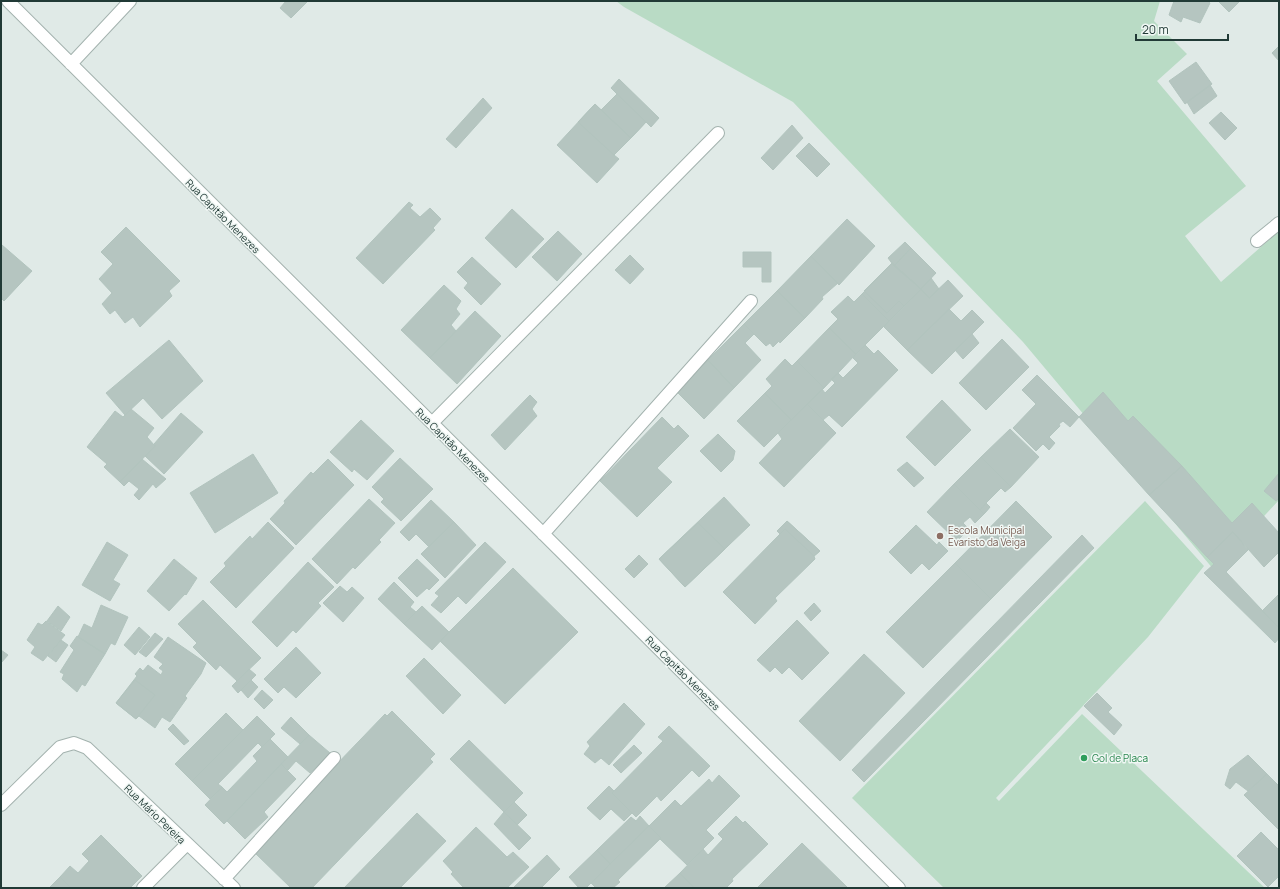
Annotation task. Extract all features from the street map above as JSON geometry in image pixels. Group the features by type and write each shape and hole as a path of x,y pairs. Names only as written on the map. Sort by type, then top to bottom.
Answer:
{"street":[{"name":"Rua Capitão Menezes","path":"8,1 899,888"},
{"path":"71,64 130,1"},
{"path":"432,423 718,133"},
{"path":"1257,241 1279,223"},
{"path":"543,534 751,301"},
{"name":"Rua Mário Pereira","path":"1,805 60,747 74,743 87,748 234,888"},
{"path":"224,879 334,758"},
{"path":"143,888 187,844"}],"green space":[{"path":"616,1 1160,1 1154,21 1187,54 1157,81 1246,186 1185,236 1221,282 1279,231 1279,500 1214,570 1023,342 793,102 624,7"},
{"path":"1145,501 1204,566 1148,637 996,798 999,801 1082,714 1265,888 944,888 852,798"}],"building":[{"path":"286,1 308,1 291,18 280,8"},
{"path":"1174,1 1208,1 1210,3 1200,23 1183,17 1181,22 1169,15"},
{"path":"1218,1 1240,1 1229,12"},
{"path":"1279,46 1279,61 1272,53"},
{"path":"1196,62 1212,84 1185,104 1169,81"},
{"path":"619,79 659,118 651,127 646,122 614,155 619,159 597,183 557,145 595,104 601,110 617,94 611,88"},
{"path":"1210,85 1217,96 1194,114 1187,102"},
{"path":"617,94 646,122 631,138 601,110"},
{"path":"483,98 492,108 456,148 446,139"},
{"path":"595,104 631,138 614,155 578,122"},
{"path":"1221,112 1237,128 1225,140 1209,123"},
{"path":"792,125 803,138 773,170 761,158"},
{"path":"809,143 830,164 817,177 796,156"},
{"path":"409,202 413,205 410,208 420,217 430,208 441,219 433,228 435,230 383,284 356,258"},
{"path":"512,209 544,239 516,268 485,238"},
{"path":"847,219 875,246 839,285 811,256"},
{"path":"126,227 180,281 169,291 172,296 140,327 133,317 125,323 115,310 110,314 102,304 112,293 99,279 113,264 101,252"},
{"path":"558,231 582,254 557,281 532,257"},
{"path":"905,242 911,248 894,266 888,258"},
{"path":"2,245 32,271 4,301 2,299 1,300"},
{"path":"911,248 936,273 921,289 894,266"},
{"path":"743,252 771,252 771,282 762,282 762,267 743,267"},
{"path":"630,255 644,269 630,284 615,270"},
{"path":"811,256 838,283 822,297 823,299 805,318 777,291"},
{"path":"472,257 501,284 481,305 464,288 468,283 457,272"},
{"path":"892,263 921,289 904,306 899,301 887,313 864,291"},
{"path":"892,263 921,289 889,321 862,294"},
{"path":"931,278 939,289 929,298 921,289"},
{"path":"948,280 963,296 907,350 884,327 921,289 929,298"},
{"path":"444,285 461,301 456,309 460,314 451,325 456,331 430,358 401,330"},
{"path":"777,291 805,318 780,343 779,341 773,347 770,343 766,346 744,324"},
{"path":"862,294 889,321 856,354 829,328 838,319 831,312 848,296 854,302"},
{"path":"949,309 961,321 972,310 984,322 932,374 907,350"},
{"path":"475,311 501,336 457,384 430,358"},
{"path":"744,324 754,334 745,343 761,360 734,388 708,360"},
{"path":"829,328 856,354 824,388 797,361"},
{"path":"972,334 979,343 963,359 955,350"},
{"path":"1002,339 1029,367 986,410 959,383"},
{"path":"169,340 203,381 162,419 143,398 125,415 106,393"},
{"path":"865,345 874,354 878,350 898,370 842,427 829,415 823,420 807,404 822,389 825,393 835,383 831,379 838,373 843,378 858,363 853,358"},
{"path":"785,359 792,366 797,361 824,388 791,420 765,393 772,386 766,379"},
{"path":"708,360 734,388 704,419 677,392"},
{"path":"1037,375 1079,417 1070,427 1063,421 1059,424 1060,426 1049,437 1055,443 1049,450 1043,444 1036,451 1013,428 1036,404 1022,390"},
{"path":"1103,392 1128,421 1133,416 1182,466 1149,495 1079,417"},
{"path":"765,393 791,420 764,447 737,421"},
{"path":"530,395 537,402 532,409 537,416 505,450 491,435"},
{"path":"942,400 971,430 935,466 906,437"},
{"path":"807,404 836,433 784,487 759,463 782,439 778,433"},
{"path":"131,409 154,428 147,437 155,446 120,482 104,467 107,464 87,447 115,411 123,417"},
{"path":"181,413 203,432 164,474 145,456 155,446 154,444"},
{"path":"662,417 674,429 678,425 689,436 657,468 672,482 637,517 600,481"},
{"path":"361,420 394,451 367,480 354,469 352,472 330,452"},
{"path":"1010,429 1039,457 1011,487 981,457"},
{"path":"718,434 735,451 733,460 721,472 700,451"},
{"path":"253,454 278,493 215,533 190,493"},
{"path":"981,457 1011,487 1005,492 1001,488 986,503 990,507 984,514 954,484"},
{"path":"400,458 433,489 401,521 381,502 384,499 372,487"},
{"path":"142,459 166,479 156,488 153,484 139,500 134,495 139,489 129,481 124,486 120,482"},
{"path":"328,459 354,485 296,545 270,519 285,503 284,501 311,472 313,474"},
{"path":"907,462 924,478 914,487 897,470"},
{"path":"1182,466 1232,523 1252,503 1279,533 1279,552 1264,567 1233,532 1207,557 1149,495"},
{"path":"1279,473 1279,498 1276,501 1264,491"},
{"path":"954,484 984,514 975,523 970,517 963,523 969,529 957,541 927,512"},
{"path":"724,497 750,525 685,587 659,559"},
{"path":"369,499 395,523 379,540 381,542 355,569 353,567 337,584 312,559"},
{"path":"431,500 454,522 429,547 416,534 409,541 400,532"},
{"path":"1016,501 1052,537 991,599 955,563"},
{"path":"986,503 990,507 984,514 980,510"},
{"path":"787,521 820,551 814,556 785,529 780,534 777,531"},
{"path":"787,521 820,551 814,556 815,559 775,598 777,601 755,624 723,592 780,534 777,531"},
{"path":"268,522 294,548 236,608 210,582 226,566 224,563 250,536 252,539"},
{"path":"454,522 476,545 445,578 421,554"},
{"path":"698,523 725,549 685,587 659,559"},
{"path":"916,525 937,545 939,542 948,551 929,570 922,563 911,574 889,552"},
{"path":"1233,532 1248,550 1226,572 1279,628 1279,638 1275,643 1204,573 1214,564 1207,557"},
{"path":"1082,535 1094,548 864,782 852,770"},
{"path":"107,542 128,555 113,580 120,584 110,601 82,585"},
{"path":"485,542 506,562 466,604 458,596 441,613 431,605 439,596 435,593"},
{"path":"639,555 648,564 634,578 625,569"},
{"path":"174,559 197,578 186,595 185,594 169,611 147,591"},
{"path":"417,559 439,580 429,590 427,588 417,597 398,578"},
{"path":"308,562 334,587 318,603 321,606 296,633 293,630 277,647 252,622"},
{"path":"955,563 991,599 923,668 886,632"},
{"path":"513,568 578,632 505,704 440,641"},
{"path":"394,582 414,602 410,607 416,612 404,624 378,599"},
{"path":"340,586 347,592 352,587 364,598 343,622 323,603"},
{"path":"1279,594 1279,628 1262,611"},
{"path":"203,600 261,658 237,681 220,665 216,670 193,647 197,643 178,624"},
{"path":"814,603 821,611 811,621 804,613"},
{"path":"101,605 128,617 115,645 111,643 105,654 78,637 84,624 92,628"},
{"path":"58,606 70,617 61,631 47,621"},
{"path":"422,606 449,632 432,650 404,624"},
{"path":"797,620 829,653 802,680 789,667 782,674 775,667 770,672 757,660"},
{"path":"46,621 65,635 43,661 31,653 35,647 27,640 38,623 42,625"},
{"path":"139,627 150,637 135,655 124,645"},
{"path":"155,633 163,639 146,657 139,652"},
{"path":"77,636 105,654 85,686 82,684 77,692 62,679 64,674 60,672 74,650 70,646"},
{"path":"168,637 206,663 201,674 185,696 187,698 170,722 162,717 155,728 139,716 136,719 116,703 137,676 135,674 140,668 143,671 148,665 161,675 163,671 159,668 163,664 154,657"},
{"path":"61,640 68,645 56,662 48,656"},
{"path":"296,647 321,673 296,698 284,687 278,693 264,679"},
{"path":"1,650 8,655 1,663"},
{"path":"864,654 905,693 840,761 799,721"},
{"path":"424,658 461,695 443,714 406,676"},
{"path":"249,669 256,675 238,693 232,686"},
{"path":"135,680 155,695 136,719 116,703"},
{"path":"251,680 258,687 248,698 241,690"},
{"path":"262,690 273,700 264,709 254,699"},
{"path":"1097,693 1112,708 1108,712 1122,725 1114,735 1084,706"},
{"path":"624,703 645,724 609,765 601,758 595,763 584,754 590,746 587,742"},
{"path":"392,711 435,754 430,759 433,762 312,888 291,888 255,853 260,849 258,846 385,714 387,716"},
{"path":"226,713 243,730 192,781 175,764"},
{"path":"257,716 275,734 262,747 258,743 218,784 222,787 210,799 192,781"},
{"path":"291,717 309,735 300,744 281,728"},
{"path":"173,724 189,741 184,745 168,729"},
{"path":"669,726 710,766 699,777 692,770 661,801 657,796 636,817 612,793 663,741 658,737"},
{"path":"309,735 330,753 310,773 296,761 288,770 281,764"},
{"path":"270,739 288,757 224,824 205,805 222,787 227,792 257,761 253,756"},
{"path":"469,740 523,793 504,812 450,759"},
{"path":"634,745 642,753 621,773 613,765"},
{"path":"1248,755 1267,774 1248,791 1236,782 1230,789 1225,785 1230,769"},
{"path":"281,764 296,779 264,812 268,817 245,839 227,821"},
{"path":"1267,774 1279,786 1279,830 1244,795"},
{"path":"719,775 740,796 706,830 714,838 687,865 649,826 675,800 681,806 709,779 712,783"},
{"path":"609,786 614,791 612,793 632,813 624,821 611,809 600,820 587,808"},
{"path":"514,802 527,815 517,825 504,812"},
{"path":"504,812 531,838 519,850 494,824"},
{"path":"417,813 446,841 400,888 344,888"},
{"path":"640,816 649,826 610,864 597,850 631,817 636,821"},
{"path":"736,816 743,823 745,821 768,844 732,879 733,881 726,888 694,888 680,873 703,849 708,855 723,839 718,834"},
{"path":"649,826 661,838 618,880 620,882 613,888 596,888 591,883"},
{"path":"476,827 507,857 513,852 529,867 507,888 462,888 463,887 451,874 453,872 443,861"},
{"path":"1261,832 1279,850 1279,876 1268,887 1237,856"},
{"path":"101,835 142,876 130,888 71,888 60,877 70,866 78,873 89,861 82,854"},
{"path":"802,843 848,888 757,888"},
{"path":"597,850 610,864 586,888 579,888 569,877"},
{"path":"547,855 560,869 541,888 513,888"},
{"path":"680,873 693,887 664,888"},
{"path":"60,877 71,888 49,888"}],"place":[{"name":"Escola Municipal Evaristo da Veiga","path":"940,536"},
{"name":"Gol de Placa","path":"1084,758"}]}
